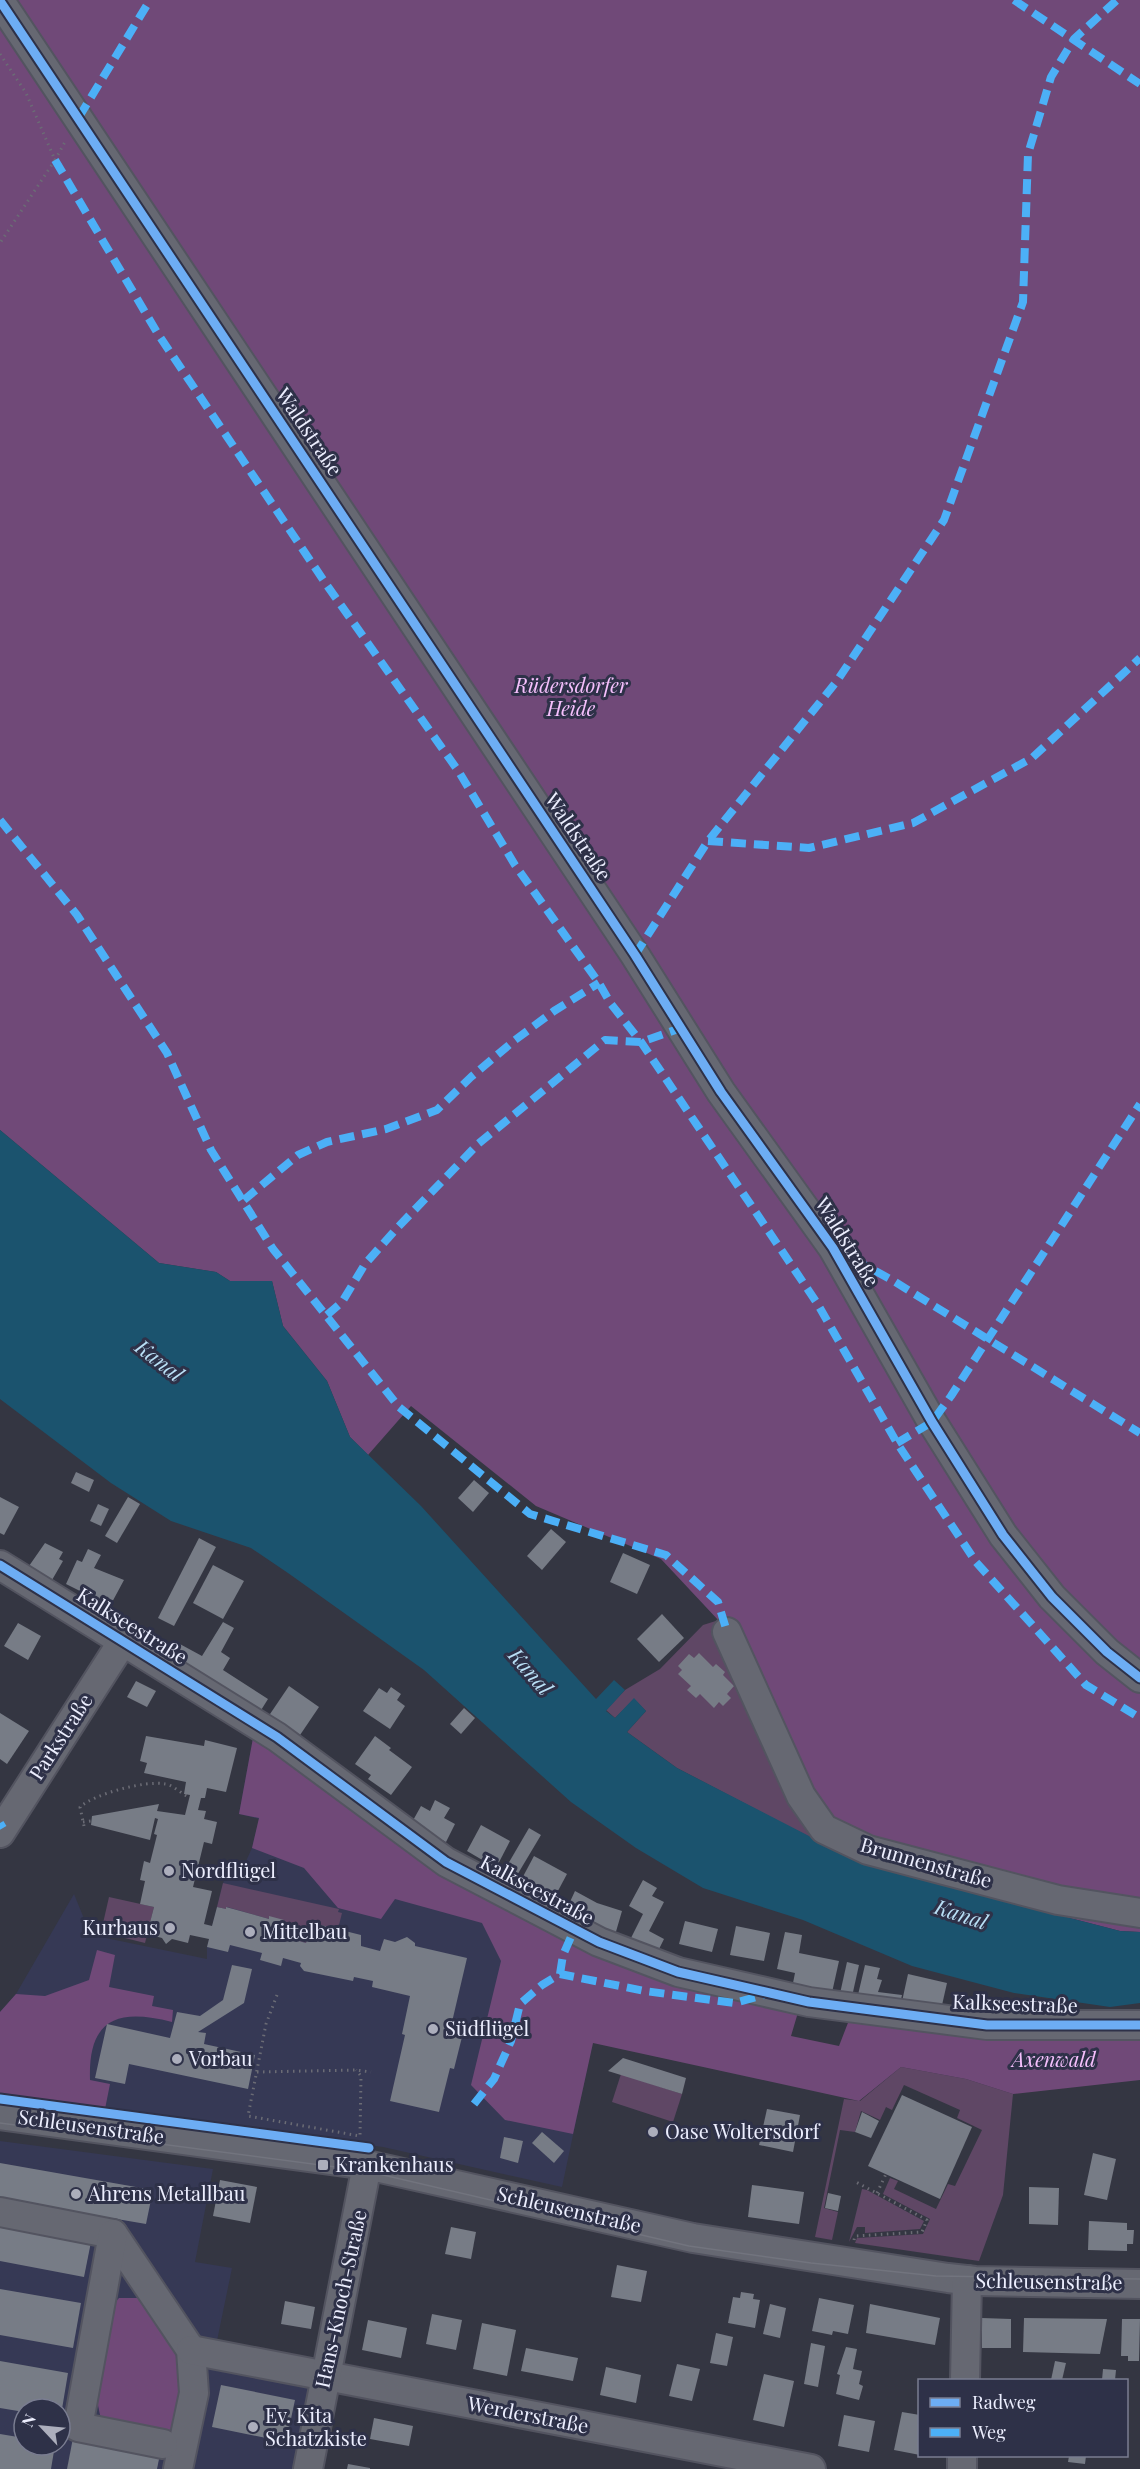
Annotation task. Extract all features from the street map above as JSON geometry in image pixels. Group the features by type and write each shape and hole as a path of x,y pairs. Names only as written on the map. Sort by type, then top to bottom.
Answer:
{"street":[{"name":"Waldstraße","path":"0,1 635,955 721,1092 833,1248 932,1422 1003,1535 1052,1598 1107,1652 1140,1678"},
{"name":"Kalkseestraße","path":"0,1565 277,1737 446,1862 591,1938 678,1972 809,2002 987,2025 1140,2025"},
{"name":"Brunnenstraße","path":"727,1632 801,1796 824,1829 868,1850 1047,1897 1140,1912"},
{"name":"Parkstraße","path":"0,1833 123,1641"},
{"name":"Schleusenstraße","path":"0,2115 368,2164 693,2238 968,2280 1140,2284"},
{"name":"Hans-Knoch-Straße","path":"308,2469 368,2164"},
{"path":"0,2212 113,2234 191,2350 194,2393 178,2469"},
{"path":"113,2234 78,2427 163,2444"},
{"path":"965,2379 968,2280"},
{"name":"Werderstraße","path":"191,2350 811,2469"}],"path":[{"path":"0,54 26,93 55,159 0,243"},
{"path":"92,1821 84,1824 80,1807 86,1801 104,1793 146,1783 166,1784 189,1797"},
{"path":"277,1995 266,2024 248,2116 360,2136 361,2076 356,2070"},
{"path":"257,2072 356,2070 371,2072"},
{"path":"877,2193 886,2174"},
{"path":"852,2245 855,2236 922,2232 927,2220 854,2181"}],"shaded area":[{"path":"719,1620 811,1838 677,1768 627,1732 646,1711 634,1699 615,1718 606,1710 625,1690 660,1669 703,1625"},
{"path":"253,1738 420,1859 610,1961 562,2187 383,2147 0,2095 0,2012 16,1994 74,1894 87,1926 96,1936 207,1959 207,1947 223,1883 230,1867 242,1870 252,1848 259,1819 239,1814"},
{"path":"223,1883 339,1909 338,1912 342,1913 338,1929 310,1930 306,1943 288,1938 292,1924 227,1907 226,1909 217,1907"},
{"path":"109,1897 154,1907 145,1943 101,1932"},
{"path":"901,2067 966,2079 1013,2094 1003,2195 979,2261 855,2243 857,2238 923,2234 930,2219 883,2194 890,2178 898,2181 894,2189 936,2209 948,2184 955,2186 982,2130 957,2118 960,2110 904,2085 892,2110 886,2107 880,2120 861,2111 855,2132 840,2130 824,2208 838,2212 832,2240 815,2237 844,2099 860,2101"},
{"path":"621,2074 682,2094 673,2122 612,2102"},
{"path":"0,2141 213,2169 195,2262 232,2268 212,2365 315,2385 300,2469 0,2469"},
{"path":"862,2189 924,2221 920,2229 865,2233 865,2227 857,2227 849,2242"}],"green space":[{"name":"Rüdersdorfer Heide","path":"0,0 1140,0 1140,1932 1120,1931 977,1894 842,1853 811,1838 719,1621 661,1559 536,1506 411,1406 368,1455 350,1437 327,1381 283,1326 272,1281 230,1281 216,1272 159,1263 0,1130"},
{"name":"Axenwald","path":"253,1738 420,1859 799,2009 791,2036 839,2046 851,2015 1140,2031 1140,2080 1013,2094 966,2079 901,2067 859,2101 593,2043 573,2134 505,2120 471,2085 501,1961 482,1923 395,1899 381,1919 338,1908 304,1868 252,1848 259,1818 239,1814"},
{"path":"97,1950 115,1955 109,1987 154,1996 152,2006 173,2010 172,2022 153,2018 121,2018 110,2023 101,2031 94,2043 90,2080 110,2084 105,2109 0,2095 0,2012 16,1994 45,1996 89,1980"},
{"path":"119,2298 141,2298 189,2368 183,2421 169,2439 115,2429 100,2415 97,2400 112,2306"}],"water":[{"name":"Kanal","path":"0,1130 159,1263 216,1272 230,1281 272,1281 283,1326 327,1381 350,1437 421,1506 596,1699 614,1680 625,1690 606,1711 615,1718 634,1698 646,1711 627,1732 677,1768 842,1853 977,1894 1120,1931 1140,1932 1140,2003 1110,2007 1014,1993 912,1966 803,1920 703,1888 636,1848 571,1802 424,1670 288,1573 251,1548 171,1521 111,1483 0,1399"}],"building":[{"path":"76,1472 94,1480 89,1492 71,1483"},
{"path":"474,1480 489,1493 473,1512 458,1498"},
{"path":"0,1497 19,1507 4,1535 0,1533"},
{"path":"128,1497 140,1504 117,1543 105,1536"},
{"path":"98,1504 109,1509 101,1526 90,1521"},
{"path":"551,1529 566,1542 542,1570 527,1556"},
{"path":"199,1538 216,1547 174,1626 158,1618"},
{"path":"45,1543 63,1552 59,1559 63,1561 52,1580 29,1566"},
{"path":"88,1549 101,1555 94,1568 124,1580 110,1606 66,1584 77,1560 82,1562"},
{"path":"623,1553 650,1565 637,1594 610,1582"},
{"path":"213,1565 244,1581 223,1619 193,1603"},
{"path":"662,1614 684,1638 659,1662 637,1639"},
{"path":"223,1622 234,1628 221,1652 230,1658 223,1670 268,1699 258,1715 170,1660 178,1643 202,1656"},
{"path":"18,1623 41,1636 28,1660 4,1646"},
{"path":"699,1653 713,1667 716,1664 725,1672 723,1675 734,1686 727,1694 731,1698 723,1706 719,1702 714,1708 700,1694 696,1698 687,1690 691,1686 678,1674 682,1670 678,1666 689,1654 694,1658"},
{"path":"136,1681 156,1691 147,1707 127,1697"},
{"path":"289,1686 319,1707 298,1738 268,1717"},
{"path":"391,1687 401,1694 397,1700 405,1706 390,1729 363,1711 379,1688 387,1693"},
{"path":"464,1708 475,1718 461,1734 450,1724"},
{"path":"0,1713 29,1731 7,1764 0,1759"},
{"path":"146,1736 204,1746 205,1740 237,1748 226,1792 207,1788 205,1798 201,1798 198,1810 206,1811 204,1819 217,1822 212,1844 204,1842 193,1887 212,1891 204,1924 212,1926 217,1907 226,1909 226,1907 269,1919 269,1916 284,1920 283,1922 292,1924 288,1938 306,1943 313,1923 361,1935 361,1946 380,1951 384,1939 395,1942 407,1937 415,1943 415,1946 467,1958 452,2022 465,2025 454,2069 450,2068 439,2112 390,2101 405,2035 402,2034 410,1996 372,1987 373,1981 354,1977 353,1981 304,1971 300,1966 301,1963 283,1958 281,1966 260,1960 262,1953 230,1945 228,1952 207,1947 209,1939 190,1935 188,1943 172,1939 166,1944 162,1938 147,1934 154,1907 140,1904 145,1881 140,1880 144,1861 150,1863 157,1835 154,1834 158,1819 155,1818 150,1840 91,1825 92,1816 159,1804 157,1811 185,1815 190,1795 184,1794 186,1782 144,1773 147,1763 140,1761"},
{"path":"375,1736 412,1767 391,1795 368,1779 371,1775 355,1764"},
{"path":"435,1800 450,1808 444,1818 455,1824 446,1842 411,1824 421,1806 430,1811"},
{"path":"481,1825 510,1841 496,1868 467,1851"},
{"path":"529,1828 541,1835 510,1887 498,1881"},
{"path":"534,1856 567,1874 552,1902 519,1884"},
{"path":"643,1880 657,1888 652,1896 664,1902 649,1931 664,1939 658,1951 646,1944 644,1949 629,1942 643,1914 629,1906"},
{"path":"575,1891 597,1903 622,1911 615,1935 563,1917"},
{"path":"685,1921 718,1929 712,1952 679,1944"},
{"path":"736,1926 770,1933 764,1961 730,1955"},
{"path":"785,1932 802,1935 799,1953 839,1961 831,1997 792,1988 795,1973 777,1969"},
{"path":"847,1962 859,1965 851,2001 839,1998"},
{"name":"Vorbau","path":"232,1965 252,1969 244,2003 198,2032 206,2033 204,2044 255,2055 248,2089 129,2064 125,2084 95,2078 107,2024 170,2038 177,2012 200,2016 223,2000"},
{"path":"865,1965 880,1968 877,1979 882,1980 878,1992 902,1995 899,2008 857,1999"},
{"path":"908,1974 947,1983 940,2014 901,2006"},
{"path":"623,2058 686,2078 682,2094 608,2071"},
{"path":"902,2095 972,2127 940,2199 868,2166"},
{"path":"767,2109 800,2115 793,2152 759,2145"},
{"path":"862,2112 879,2121 871,2138 855,2132"},
{"path":"542,2132 564,2151 554,2163 532,2143"},
{"path":"504,2137 523,2141 518,2163 500,2158"},
{"path":"1093,2153 1116,2159 1107,2200 1084,2195"},
{"name":"Ahrens Metallbau","path":"0,2163 153,2190 146,2224 0,2199"},
{"path":"220,2180 257,2187 250,2223 213,2216"},
{"path":"752,2185 804,2192 799,2224 748,2217"},
{"path":"1029,2187 1059,2188 1058,2225 1029,2224"},
{"path":"828,2193 841,2196 838,2211 825,2208"},
{"path":"1089,2221 1127,2223 1127,2230 1134,2230 1133,2244 1127,2244 1127,2251 1088,2250"},
{"path":"0,2224 91,2242 84,2277 0,2261"},
{"path":"451,2227 476,2232 471,2259 445,2254"},
{"path":"617,2265 647,2271 641,2302 611,2297"},
{"path":"0,2289 81,2303 73,2348 0,2335"},
{"path":"741,2292 754,2294 753,2299 760,2300 755,2328 728,2323 733,2297 740,2298"},
{"path":"819,2298 854,2305 848,2334 833,2331 832,2335 812,2331"},
{"path":"285,2301 315,2307 311,2329 281,2324"},
{"path":"770,2304 786,2308 780,2338 763,2334"},
{"path":"870,2304 940,2318 935,2345 866,2333"},
{"path":"432,2314 462,2320 456,2350 426,2344"},
{"path":"982,2318 1011,2319 1011,2348 982,2348"},
{"path":"1024,2318 1107,2319 1100,2354 1023,2352"},
{"path":"1122,2319 1140,2319 1139,2361 1128,2361 1128,2356 1121,2356"},
{"path":"368,2320 407,2328 401,2358 362,2350"},
{"path":"482,2323 516,2330 507,2376 473,2369"},
{"path":"716,2333 733,2337 727,2366 710,2363"},
{"path":"811,2343 825,2346 818,2387 804,2384"},
{"path":"846,2347 857,2349 853,2369 862,2371 859,2384 863,2386 859,2400 836,2394 840,2375 837,2374"},
{"path":"526,2348 578,2358 573,2381 521,2371"},
{"path":"0,2361 68,2373 64,2397 12,2397 12,2410 0,2408"},
{"path":"1055,2361 1066,2363 1062,2379 1051,2379"},
{"path":"677,2364 700,2369 692,2401 669,2396"},
{"path":"606,2367 641,2375 636,2403 600,2395"},
{"path":"1103,2369 1116,2370 1115,2379 1102,2379"},
{"path":"764,2374 794,2381 784,2427 753,2420"},
{"path":"221,2385 295,2400 286,2442 212,2427"},
{"path":"902,2412 918,2415 918,2455 894,2450"},
{"path":"844,2415 875,2421 869,2452 838,2446"},
{"path":"374,2418 413,2426 409,2446 370,2439"},
{"path":"0,2434 12,2436 12,2457 53,2457 51,2469 0,2469"},
{"path":"73,2438 160,2454 157,2469 67,2469 69,2457 72,2457"},
{"path":"1069,2457 1086,2457 1085,2464 1068,2462"},
{"path":"348,2464 370,2468 370,2469 347,2469"}],"tram line":[{"path":"0,2123 366,2171 689,2246 811,2263 936,2276 1140,2279"}],"marked path":[{"path":"79,117 150,0"},
{"path":"1014,0 1140,84"},
{"path":"635,955 708,841 837,681 944,520 1023,302 1028,154 1051,77 1074,39 1117,0"},
{"path":"55,160 158,334 326,584 459,772 515,865 599,983 611,1004 641,1042 817,1303 897,1443 976,1562 1086,1685 1140,1718"},
{"path":"708,841 809,848 913,823 1032,758 1140,658"},
{"path":"0,820 77,915 167,1053 211,1150 273,1249 399,1407 530,1514 666,1555 718,1602 727,1632"},
{"path":"244,1200 298,1155 327,1142 386,1129 437,1110 471,1077 515,1040 554,1011 599,983"},
{"path":"327,1315 342,1302 365,1264 478,1144 605,1040 641,1042 681,1028"},
{"path":"897,1443 932,1422 951,1396 1140,1104"},
{"path":"835,1249 892,1280 1140,1433"},
{"path":"0,1823 3,1828"},
{"path":"560,1974 563,1955 574,1930"},
{"path":"474,2104 494,2079 511,2041 520,2004 542,1985 560,1974 645,1991 734,2003 764,1995"}],"cycle path":[{"path":"0,1 635,955 721,1092 833,1248 932,1422 1003,1535 1052,1597 1107,1652 1140,1678"},
{"path":"0,1565 277,1737 446,1862 599,1942 678,1972 809,2002 987,2025 1140,2025"},
{"path":"0,2099 369,2148"}],"place":[{"name":"Nordflügel","path":"169,1871"},
{"name":"Kurhaus","path":"170,1928"},
{"name":"Mittelbau","path":"250,1932"},
{"name":"Südflügel","path":"433,2029"},
{"name":"Vorbau","path":"177,2059"},
{"name":"Oase Woltersdorf","path":"653,2132"},
{"name":"Krankenhaus","path":"323,2165"},
{"name":"Ahrens Metallbau","path":"76,2194"},
{"name":"Ev. Kita Schatzkiste","path":"253,2427"}]}
